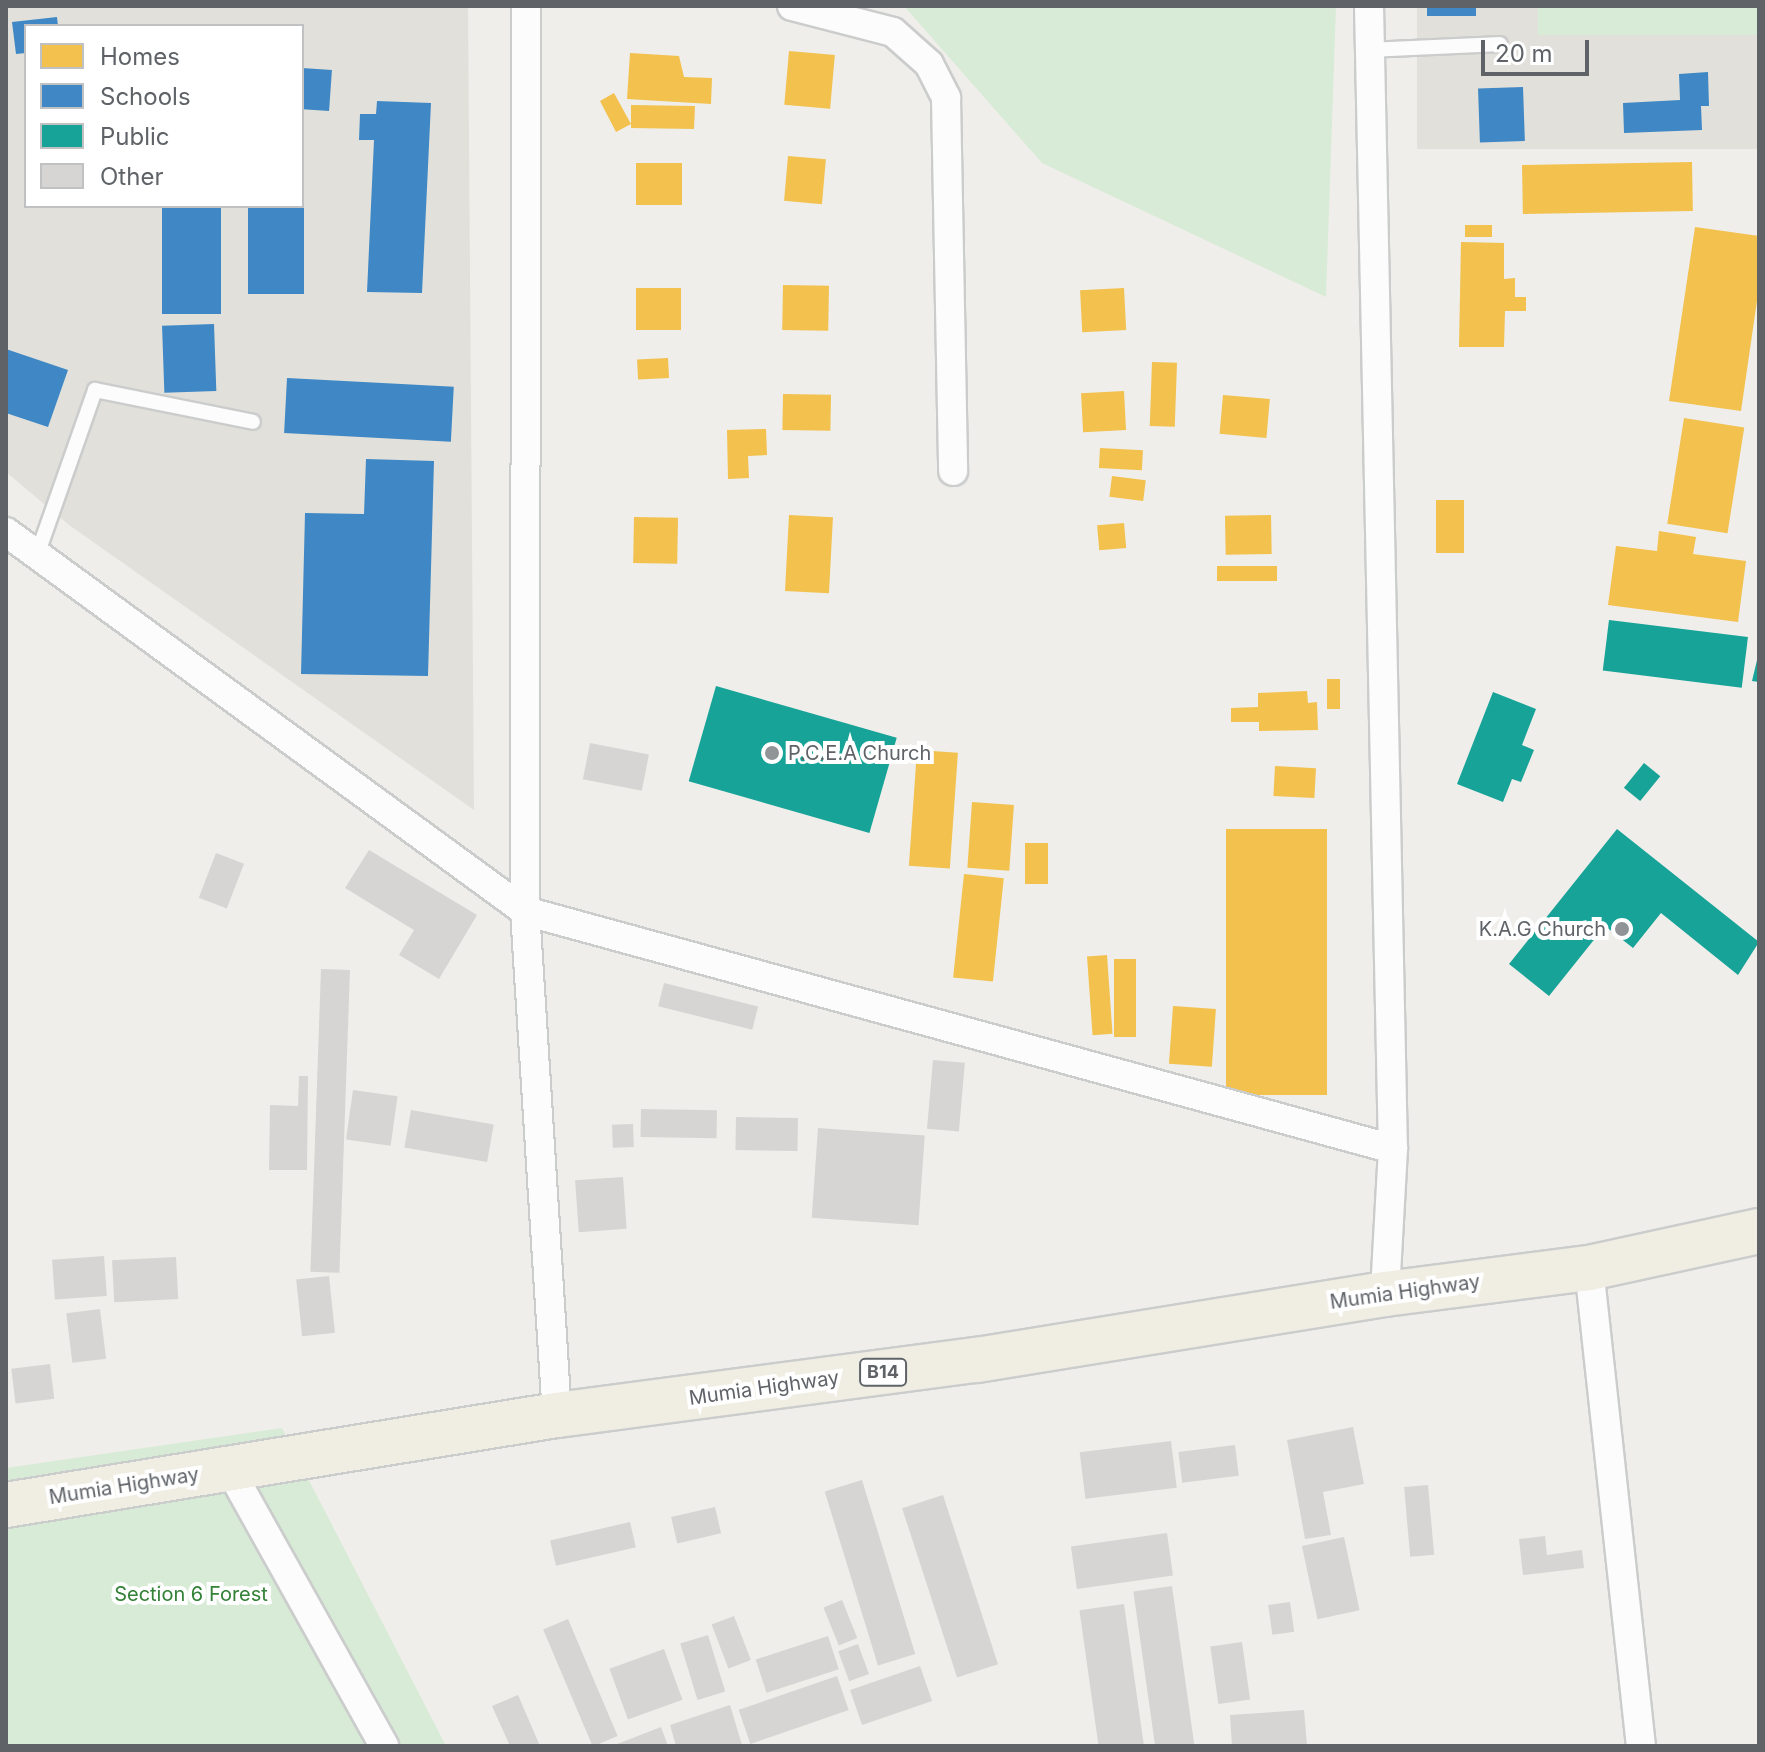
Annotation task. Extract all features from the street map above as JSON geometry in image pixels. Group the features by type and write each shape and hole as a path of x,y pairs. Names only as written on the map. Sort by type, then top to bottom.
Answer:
{"highway":[{"name":"Mumia Highway","path":"6,1505 557,1415 977,1360 1385,1294 1589,1268 1759,1231"}],"street":[{"path":"526,6 525,911 557,1415"},
{"path":"792,6 893,32 929,64 946,98 953,471"},
{"path":"1369,6 1393,1149 1385,1294"},
{"path":"6,532 525,911 1393,1149"},
{"path":"1589,1268 1641,1746"},
{"path":"230,1470 384,1746"}],"lane":[{"path":"1369,50 1500,44"},
{"path":"37,555 95,390 253,422"}],"shaded area":[{"path":"6,6 468,6 474,810 69,525 6,472"},
{"path":"1417,6 1759,6 1759,149 1417,149"}],"green space":[{"path":"904,6 1336,6 1326,297 1042,163"},
{"path":"1538,6 1759,6 1759,35 1538,35"},
{"name":"Section 6 Forest","path":"282,1428 446,1746 6,1746 6,1468"}],"building: Homes":[{"path":"789,51 835,55 830,109 784,105"},
{"path":"630,53 679,56 684,77 712,78 711,104 627,99"},
{"path":"614,93 631,124 616,132 600,101"},
{"path":"631,105 695,106 694,129 631,128"},
{"path":"788,156 826,159 822,204 784,201"},
{"path":"1692,162 1693,211 1523,214 1522,165"},
{"path":"636,163 682,163 682,205 636,205"},
{"path":"1465,225 1492,225 1492,237 1465,237"},
{"path":"1695,227 1759,236 1759,287 1741,411 1669,401"},
{"path":"1461,242 1504,243 1504,279 1515,278 1515,297 1526,297 1526,311 1505,311 1504,347 1459,347"},
{"path":"783,285 829,286 828,331 782,330"},
{"path":"636,288 681,288 681,330 636,330"},
{"path":"1124,288 1126,330 1082,332 1080,290"},
{"path":"668,358 669,378 638,380 637,360"},
{"path":"1152,362 1177,363 1175,427 1150,426"},
{"path":"1124,391 1126,430 1083,432 1081,393"},
{"path":"783,394 831,395 830,431 782,430"},
{"path":"1223,395 1270,399 1266,438 1220,434"},
{"path":"1684,418 1744,428 1728,533 1667,524"},
{"path":"766,429 767,455 748,456 749,478 728,479 727,430"},
{"path":"1100,448 1143,450 1142,470 1099,468"},
{"path":"1112,476 1146,480 1143,501 1109,497"},
{"path":"1436,500 1464,500 1464,553 1436,553"},
{"path":"789,515 833,517 829,593 785,591"},
{"path":"1271,515 1272,554 1226,555 1225,516"},
{"path":"634,517 678,518 677,564 633,563"},
{"path":"1124,523 1126,548 1099,550 1097,525"},
{"path":"1659,531 1696,537 1693,554 1746,561 1738,622 1608,605 1616,546 1657,551"},
{"path":"1217,566 1277,566 1277,581 1217,581"},
{"path":"1327,679 1340,679 1340,709 1327,709"},
{"path":"1307,691 1308,703 1317,702 1318,730 1259,731 1259,722 1231,722 1231,708 1258,707 1258,693"},
{"path":"917,750 958,753 950,869 909,866"},
{"path":"1275,766 1316,768 1314,798 1273,796"},
{"path":"972,802 1014,805 1009,871 967,868"},
{"path":"1226,829 1327,829 1327,1095 1226,1095"},
{"path":"1025,843 1048,843 1048,884 1025,884"},
{"path":"964,874 1004,878 993,982 953,977"},
{"path":"1107,955 1113,1034 1093,1035 1087,956"},
{"path":"1114,959 1136,959 1136,1037 1114,1037"},
{"path":"1173,1006 1216,1009 1212,1067 1169,1064"}],"building: Schools":[{"path":"1427,6 1476,6 1476,16 1427,16"},
{"path":"57,17 58,24 24,24 24,53 16,54 12,22"},
{"path":"304,68 332,70 329,111 304,109"},
{"path":"1708,72 1709,106 1701,106 1702,130 1624,133 1623,103 1680,100 1679,74"},
{"path":"1523,87 1525,141 1480,143 1478,89"},
{"path":"377,101 431,103 422,293 367,292 374,140 359,140 360,114 376,114"},
{"path":"162,208 221,208 221,314 162,314"},
{"path":"248,208 304,208 304,294 248,294"},
{"path":"214,324 216,391 164,393 162,326"},
{"path":"6,349 68,370 48,427 6,413"},
{"path":"287,378 454,387 451,442 284,433"},
{"path":"366,459 434,461 428,676 301,674 305,513 364,514"}],"building: Public":[{"path":"1609,620 1748,637 1742,688 1603,671"},
{"path":"1759,652 1759,682 1752,681"},
{"path":"716,686 897,738 869,833 689,781"},
{"path":"1493,692 1536,709 1522,745 1534,750 1521,782 1512,779 1503,802 1457,784"},
{"path":"1644,763 1660,776 1640,801 1624,788"},
{"path":"1617,829 1759,942 1738,975 1661,913 1633,948 1605,926 1549,996 1509,964"}],"building: Other":[{"path":"590,743 649,754 642,791 583,779"},
{"path":"369,850 477,915 439,979 399,955 414,930 345,888"},
{"path":"216,853 244,864 227,909 199,898"},
{"path":"321,969 350,970 339,1273 310,1272"},
{"path":"664,983 758,1006 752,1030 658,1006"},
{"path":"933,1060 965,1063 959,1132 927,1129"},
{"path":"299,1076 308,1076 307,1170 269,1170 270,1105 298,1106"},
{"path":"353,1090 398,1096 391,1146 346,1140"},
{"path":"641,1109 717,1110 716,1138 641,1137"},
{"path":"411,1110 494,1125 487,1162 404,1147"},
{"path":"736,1117 798,1118 797,1151 735,1150"},
{"path":"633,1124 634,1147 613,1148 612,1125"},
{"path":"818,1128 925,1135 918,1225 812,1218"},
{"path":"623,1177 627,1229 579,1232 575,1180"},
{"path":"104,1256 107,1296 55,1300 52,1260"},
{"path":"176,1257 178,1299 114,1302 112,1260"},
{"path":"329,1276 335,1333 302,1336 296,1279"},
{"path":"100,1309 106,1359 72,1363 66,1313"},
{"path":"50,1364 54,1399 16,1403 11,1369"},
{"path":"1353,1427 1364,1484 1323,1492 1331,1535 1305,1539 1287,1440"},
{"path":"1171,1441 1177,1488 1085,1499 1080,1452"},
{"path":"1235,1445 1239,1476 1182,1483 1178,1452"},
{"path":"862,1480 915,1654 878,1665 825,1491"},
{"path":"1428,1485 1434,1555 1410,1557 1404,1487"},
{"path":"943,1495 998,1664 957,1678 902,1508"},
{"path":"715,1507 721,1533 677,1543 671,1517"},
{"path":"630,1522 636,1547 556,1566 550,1540"},
{"path":"1167,1533 1173,1576 1077,1589 1071,1546"},
{"path":"1545,1536 1547,1555 1582,1550 1584,1568 1523,1575 1519,1539"},
{"path":"1344,1537 1360,1610 1318,1619 1302,1546"},
{"path":"1172,1586 1194,1746 1155,1746 1133,1591"},
{"path":"842,1600 857,1638 839,1646 823,1607"},
{"path":"1290,1602 1294,1632 1272,1635 1268,1605"},
{"path":"1124,1604 1144,1746 1099,1746 1079,1610"},
{"path":"734,1616 751,1660 728,1668 712,1625"},
{"path":"568,1619 618,1736 593,1746 543,1630"},
{"path":"708,1635 725,1691 698,1700 680,1643"},
{"path":"828,1636 839,1669 767,1693 756,1659"},
{"path":"1242,1642 1250,1699 1218,1704 1210,1646"},
{"path":"858,1644 869,1674 849,1681 838,1651"},
{"path":"664,1649 682,1700 628,1720 609,1669"},
{"path":"920,1666 932,1701 862,1725 850,1690"},
{"path":"837,1676 849,1710 750,1744 739,1710"},
{"path":"518,1695 540,1746 510,1746 492,1706"},
{"path":"730,1705 742,1745 676,1746 670,1725"},
{"path":"1304,1710 1307,1746 1232,1746 1230,1715"},
{"path":"661,1727 668,1746 612,1746"}],"place":[{"name":"P.C.E.A Church","path":"772,753"},
{"name":"K.A.G Church","path":"1622,929"}]}
